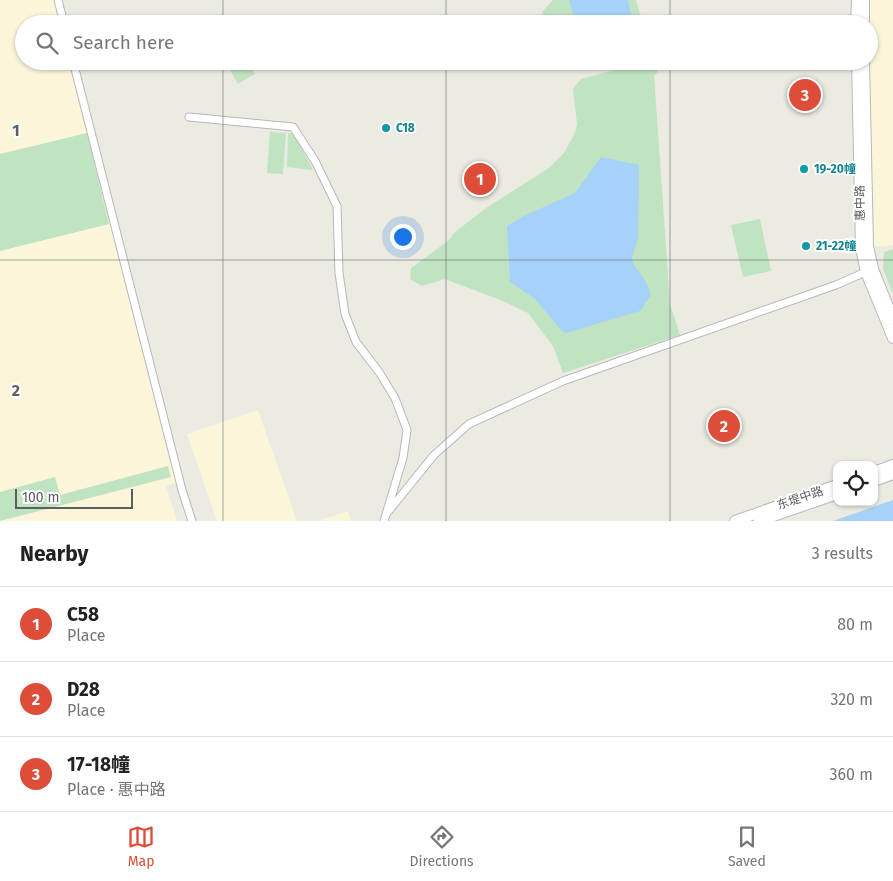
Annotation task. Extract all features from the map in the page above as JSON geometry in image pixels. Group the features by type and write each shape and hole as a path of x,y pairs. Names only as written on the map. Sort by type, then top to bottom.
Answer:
{"street":[{"path":"58,0 62,15"},
{"path":"856,0 856,15"},
{"path":"864,0 864,15"},
{"path":"75,70 182,490 192,521"},
{"name":"惠中路","path":"857,70 861,248 893,338"},
{"name":"惠中路","path":"864,70 869,270 893,319"},
{"path":"189,116 292,127 327,182 337,206 339,273 345,314 356,342 379,372 395,398 407,430 403,458 386,517"},
{"path":"386,517 434,454 469,424 563,381 836,285 869,270"},
{"path":"878,471 893,465"},
{"path":"878,480 893,474"},
{"name":"东堤中路","path":"735,521 833,486"},
{"name":"东堤中路","path":"759,521 833,495"}],"shaded area":[{"path":"0,0 58,0 62,15 15,15 15,70 76,70 180,481 166,486 177,521 0,521"},
{"path":"865,0 893,0 893,245 862,248 863,70 878,70 878,15 864,15"},
{"path":"258,410 297,521 217,521 187,434"},
{"path":"348,511 351,521 319,521"}],"green space":[{"path":"553,0 636,0 640,15 542,15 542,12"},
{"path":"230,70 253,70 255,74 238,84"},
{"path":"615,70 657,70 657,73 654,75 670,304 680,335 563,373 553,346 528,313 503,301 445,279 422,286 410,279 411,268 449,240 454,233 486,208 549,168 564,153 575,133 577,124 573,89 581,79"},
{"path":"270,132 286,133 283,174 267,173"},
{"path":"87,133 109,224 0,251 0,154"},
{"path":"288,133 294,134 313,170 287,167"},
{"path":"760,219 771,271 743,277 731,225"},
{"path":"893,249 893,294 883,269 884,252"},
{"path":"168,466 171,477 0,521 0,492 55,477 60,495"}],"water":[{"path":"569,0 628,0 631,15 573,15"},
{"path":"601,157 639,165 638,239 632,257 633,263 646,282 651,295 640,311 566,333 562,331 534,298 510,282 507,226 524,216 575,193"},
{"path":"893,500 893,521 833,521 878,506"}],"place":[{"name":"17-18幢","path":"805,95"},
{"name":"C18","path":"386,128"},
{"name":"19-20幢","path":"804,169"},
{"name":"C58","path":"480,179"},
{"name":"21-22幢","path":"806,246"},
{"name":"D28","path":"724,426"}]}
